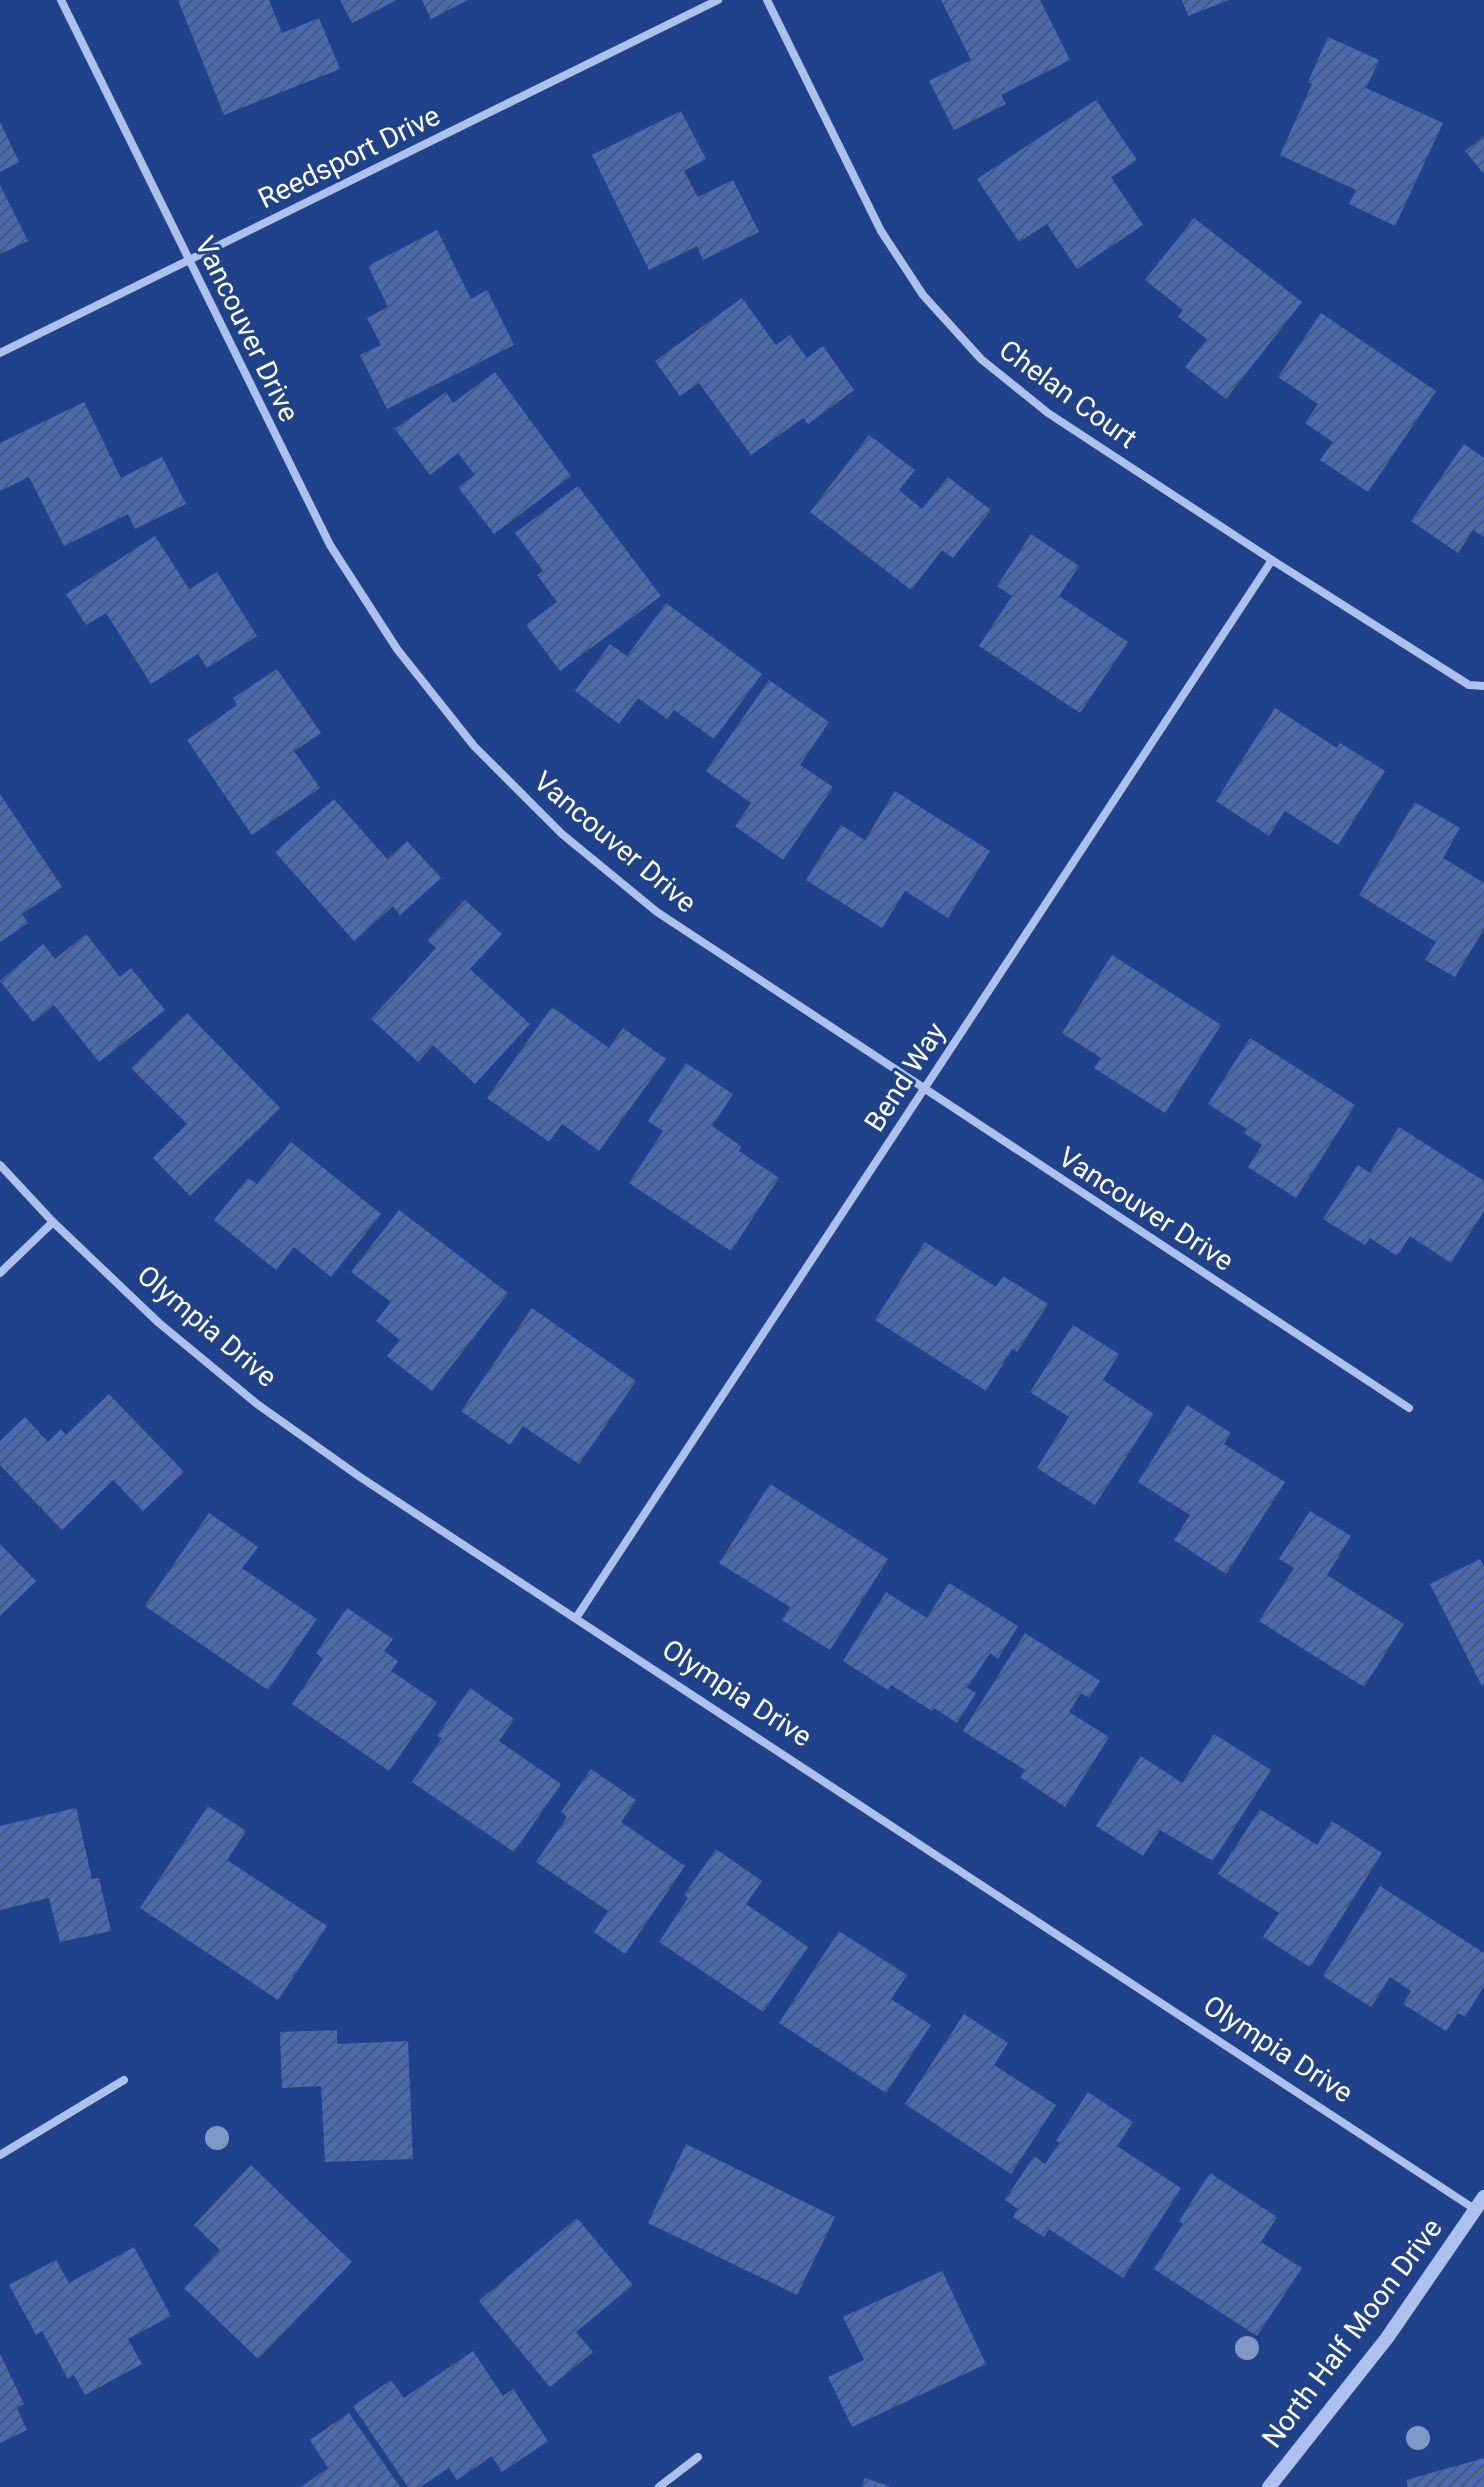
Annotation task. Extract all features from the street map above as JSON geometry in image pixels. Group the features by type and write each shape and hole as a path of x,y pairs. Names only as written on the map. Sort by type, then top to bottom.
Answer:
{"street":[{"name":"Vancouver Drive","path":"61,0 330,545 397,649 474,746 562,834 657,912 1409,1408"},
{"name":"Reedsport Drive","path":"0,353 718,0"},
{"name":"Chelan Court","path":"767,0 881,231 923,295 981,359 1048,413 1272,560 1469,685 1484,686"},
{"name":"Bend Way","path":"576,1618 1272,560"},
{"name":"Olympia Drive","path":"0,1165 53,1222 159,1323 257,1404 360,1477 1480,2213"},
{"path":"0,1273 53,1222"},
{"path":"0,2155 124,2080"},
{"name":"North Half Moon Drive","path":"1269,2487 1387,2338 1480,2213 1484,2197"},
{"path":"659,2487 698,2457"}],"building":[{"path":"178,0 269,0 282,33 319,18 340,69 224,115"},
{"path":"340,0 397,0 352,23"},
{"path":"422,0 468,0 431,19"},
{"path":"941,0 1040,0 1070,60 1001,95 1006,104 954,130 929,81 971,60"},
{"path":"1182,0 1229,0 1188,16"},
{"path":"1328,37 1379,60 1366,88 1443,123 1395,226 1349,204 1356,190 1280,155 1312,84 1308,82"},
{"path":"1096,100 1137,160 1111,177 1143,225 1077,269 1047,224 1019,242 977,179"},
{"path":"681,111 706,159 684,171 698,197 733,180 759,232 703,260 697,246 649,270 592,155"},
{"path":"0,122 19,162 0,172"},
{"path":"1484,136 1484,174 1465,151"},
{"path":"0,185 28,241 0,254"},
{"path":"1194,218 1302,302 1226,399 1185,367 1207,339 1178,317 1183,310 1145,280"},
{"path":"437,230 471,299 487,290 514,345 387,409 360,355 381,345 367,318 388,307 368,266"},
{"path":"742,298 776,345 790,335 807,358 823,346 854,390 808,424 803,418 751,455 699,383 680,396 655,361"},
{"path":"1321,313 1436,391 1368,492 1320,460 1333,442 1305,423 1318,404 1278,377"},
{"path":"495,372 571,476 494,534 458,487 475,475 458,453 430,475 395,429 446,392 453,403"},
{"path":"84,402 121,478 162,457 186,504 135,529 128,514 64,546 29,477 0,491 0,443"},
{"path":"869,435 915,470 899,490 922,509 948,477 991,510 953,558 942,550 911,590 810,512"},
{"path":"1464,444 1484,458 1484,537 1473,530 1458,553 1411,521"},
{"path":"578,486 661,596 560,671 526,625 557,602 537,575 543,571 515,533"},
{"path":"1031,534 1079,566 1059,596 1128,642 1080,713 979,646 1012,596 997,586"},
{"path":"155,536 189,589 217,572 257,636 207,668 198,654 151,684 106,613 86,625 66,594"},
{"path":"666,603 762,674 714,739 674,710 667,719 638,698 619,724 575,691 610,644 627,656"},
{"path":"277,669 321,733 294,751 320,788 252,835 187,740 237,705 233,698"},
{"path":"769,680 829,722 800,765 833,787 783,860 735,826 751,803 706,771"},
{"path":"1275,708 1337,748 1340,743 1385,771 1338,845 1285,811 1269,836 1216,801"},
{"path":"895,791 990,851 948,918 905,891 882,928 806,880 841,825 865,840"},
{"path":"0,794 62,887 22,914 28,923 0,942"},
{"path":"334,799 387,859 407,841 441,878 400,915 393,906 354,941 275,852"},
{"path":"1415,802 1460,828 1443,858 1484,883 1484,929 1455,977 1425,960 1436,942 1359,895"},
{"path":"465,900 502,934 470,969 530,1024 475,1084 433,1045 418,1062 371,1019 436,948 427,940"},
{"path":"86,934 120,977 131,968 165,1010 99,1062 54,1005 33,1022 0,981 43,944 55,959"},
{"path":"1112,955 1221,1025 1165,1113 1094,1068 1101,1058 1062,1033"},
{"path":"552,1007 609,1048 623,1028 666,1059 599,1151 562,1124 549,1142 487,1098"},
{"path":"187,1013 280,1108 190,1196 153,1158 187,1124 131,1068"},
{"path":"1250,1038 1355,1105 1296,1198 1248,1167 1262,1145 1244,1133 1247,1129 1208,1104"},
{"path":"686,1063 733,1094 712,1126 741,1146 739,1151 779,1178 731,1251 629,1183 663,1131 648,1121"},
{"path":"1399,1127 1484,1181 1484,1211 1451,1263 1410,1236 1397,1256 1370,1238 1365,1245 1323,1219 1358,1165 1370,1173"},
{"path":"291,1142 381,1214 331,1277 294,1247 276,1270 214,1220 248,1178 257,1184"},
{"path":"399,1210 508,1293 432,1391 387,1356 400,1340 376,1321 391,1302 351,1272"},
{"path":"925,1242 996,1287 1003,1276 1048,1304 1017,1352 1012,1349 986,1391 875,1320"},
{"path":"532,1308 636,1381 579,1464 523,1426 510,1445 461,1411"},
{"path":"1073,1325 1119,1354 1103,1380 1154,1414 1095,1505 1037,1468 1069,1417 1030,1392"},
{"path":"109,1394 184,1472 143,1511 113,1480 62,1530 0,1465 0,1441 25,1417 48,1442 61,1429 66,1435"},
{"path":"1187,1405 1231,1433 1224,1444 1285,1482 1226,1574 1174,1540 1190,1515 1138,1482"},
{"path":"770,1484 888,1559 830,1650 782,1620 790,1607 719,1563"},
{"path":"1310,1511 1351,1536 1327,1575 1404,1624 1364,1687 1259,1621 1294,1568 1279,1559"},
{"path":"209,1513 258,1547 242,1568 317,1619 268,1690 145,1606"},
{"path":"0,1544 36,1581 0,1616"},
{"path":"1480,1559 1484,1567 1482,1686 1430,1584"},
{"path":"949,1583 1018,1626 998,1659 990,1653 967,1688 976,1693 957,1723 891,1685 888,1690 843,1661 886,1592 927,1618"},
{"path":"347,1608 393,1639 384,1651 398,1661 391,1671 437,1702 389,1771 292,1704 323,1659 316,1653"},
{"path":"1025,1633 1100,1681 1089,1698 1081,1693 1069,1712 1109,1737 1065,1807 1020,1777 1025,1770 963,1731"},
{"path":"470,1688 514,1719 499,1741 561,1784 514,1852 412,1782 442,1738 437,1736"},
{"path":"1214,1734 1271,1770 1213,1861 1160,1830 1143,1856 1096,1826 1141,1756 1182,1783"},
{"path":"591,1769 636,1800 621,1822 685,1866 625,1954 594,1932 608,1911 536,1862 567,1817 561,1812"},
{"path":"208,1806 246,1831 227,1860 327,1926 278,2000 140,1908"},
{"path":"76,1808 92,1879 99,1878 111,1931 60,1942 49,1898 0,1910 0,1826"},
{"path":"1260,1809 1317,1845 1332,1821 1382,1853 1310,1967 1263,1937 1279,1913 1218,1874"},
{"path":"716,1849 762,1881 746,1904 808,1947 763,2012 659,1942 688,1898 684,1895"},
{"path":"1380,1886 1484,1953 1484,1986 1465,2017 1458,2013 1446,2031 1403,2004 1411,1991 1390,1977 1371,2007 1323,1976"},
{"path":"839,1931 907,1975 891,1999 931,2025 886,2093 779,2023"},
{"path":"964,2014 1008,2043 994,2065 1056,2105 1011,2174 905,2104"},
{"path":"337,2030 337,2044 408,2041 413,2159 325,2162 321,2086 282,2088 280,2032"},
{"path":"1088,2092 1133,2122 1117,2146 1181,2188 1123,2278 1049,2229 1044,2237 1013,2217 1018,2209 1005,2200 1034,2156 1045,2164"},
{"path":"686,2144 835,2217 797,2295 648,2223"},
{"path":"251,2165 352,2262 258,2359 184,2288 220,2250 194,2225"},
{"path":"1210,2173 1277,2217 1261,2242 1302,2268 1257,2336 1154,2269 1183,2224 1179,2221"},
{"path":"577,2218 633,2285 576,2332 593,2352 550,2387 479,2301"},
{"path":"134,2247 171,2316 128,2339 142,2364 85,2395 74,2375 68,2379 42,2331 36,2335 9,2285 56,2260 69,2283"},
{"path":"942,2271 986,2364 852,2427 828,2377 864,2360 843,2317"},
{"path":"473,2351 503,2396 513,2389 548,2441 502,2472 492,2456 457,2480 449,2468 420,2487 408,2487 353,2406 391,2380 404,2398"},
{"path":"0,2354 24,2404 17,2408 27,2430 0,2443"},
{"path":"349,2413 400,2487 301,2487 328,2468 310,2440"},
{"path":"1484,2458 1484,2487 1408,2487 1406,2480"},
{"path":"865,2478 889,2486 889,2487 862,2487"}]}
